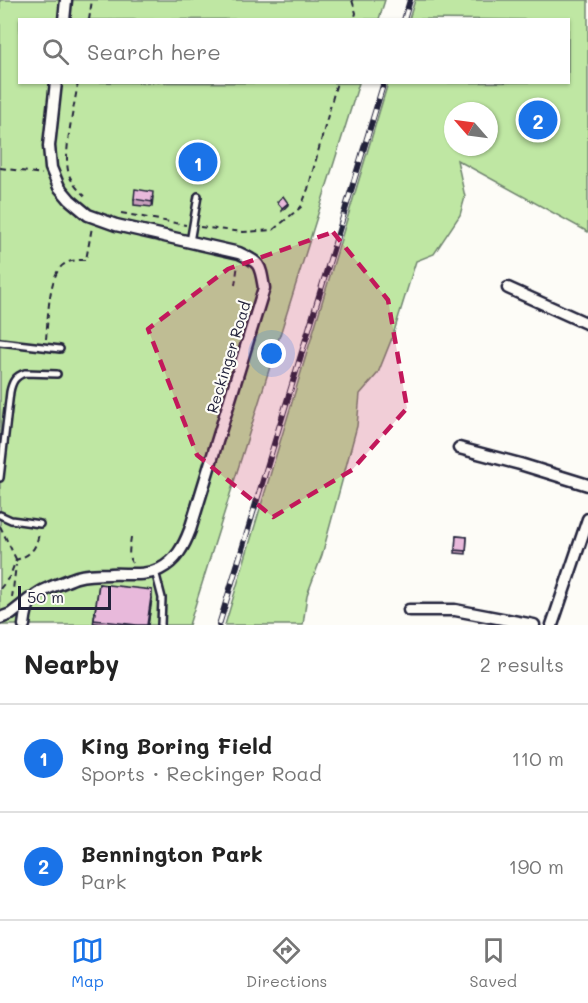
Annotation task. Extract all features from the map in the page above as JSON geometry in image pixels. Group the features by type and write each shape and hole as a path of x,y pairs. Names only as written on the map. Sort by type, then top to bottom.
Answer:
{"street":[{"path":"64,18 66,0"},
{"name":"Reckinger Road","path":"57,84 49,146 51,168 59,187 70,200 88,215 116,225 239,253 252,259 260,267 264,288 185,545 171,562 155,571"},
{"path":"507,288 588,324"},
{"path":"459,448 588,485"},
{"path":"552,625 588,519"},
{"path":"0,618 10,614 39,592 78,576 136,575 155,571"},
{"path":"24,625 26,612 33,597"},
{"path":"409,610 455,610 534,625"}],"lane":[{"path":"190,242 198,196"},
{"path":"0,342 60,349"},
{"path":"0,478 13,381 20,374 25,373 57,374"},
{"path":"0,515 11,520 40,524"},
{"path":"155,571 162,598 161,625"}],"path":[{"path":"89,18 92,0"},
{"path":"352,0 356,13 355,18"},
{"path":"78,84 66,163 70,177 90,202"},
{"path":"121,213 242,232 273,230 301,207 336,84"},
{"path":"0,168 40,174 53,173"},
{"path":"45,347 55,275 62,265 74,260 86,260 92,227"},
{"path":"241,238 242,232"},
{"path":"235,285 238,262"},
{"path":"16,560 24,558 36,546 40,524"},
{"path":"0,526 16,560 12,598"},
{"path":"130,537 129,559 134,565"},
{"path":"0,589 10,576 16,560"}],"highlighted area":[{"path":"333,232 388,300 407,408 352,470 273,517 197,455 148,329 228,269"}],"green space":[{"path":"0,0 385,0 379,18 18,18 18,84 359,84 189,625 0,625"},
{"path":"415,0 588,0 588,232 457,160 465,197 460,215 434,254 416,261 392,338 378,373 360,394 357,426 322,555 307,595 303,625 225,625 388,84 570,84 570,18 409,18"}],"building":[{"path":"135,189 153,192 152,202 134,199"},
{"path":"283,196 288,203 282,208 277,202"},
{"path":"456,536 467,537 466,551 455,550"},
{"path":"99,584 152,590 147,625 94,620"}],"railway":[{"path":"405,18 410,0"},
{"path":"219,625 383,84"}],"place":[{"name":"Bennington Park","path":"538,120"},
{"name":"King Boring Field","path":"198,162"}]}
